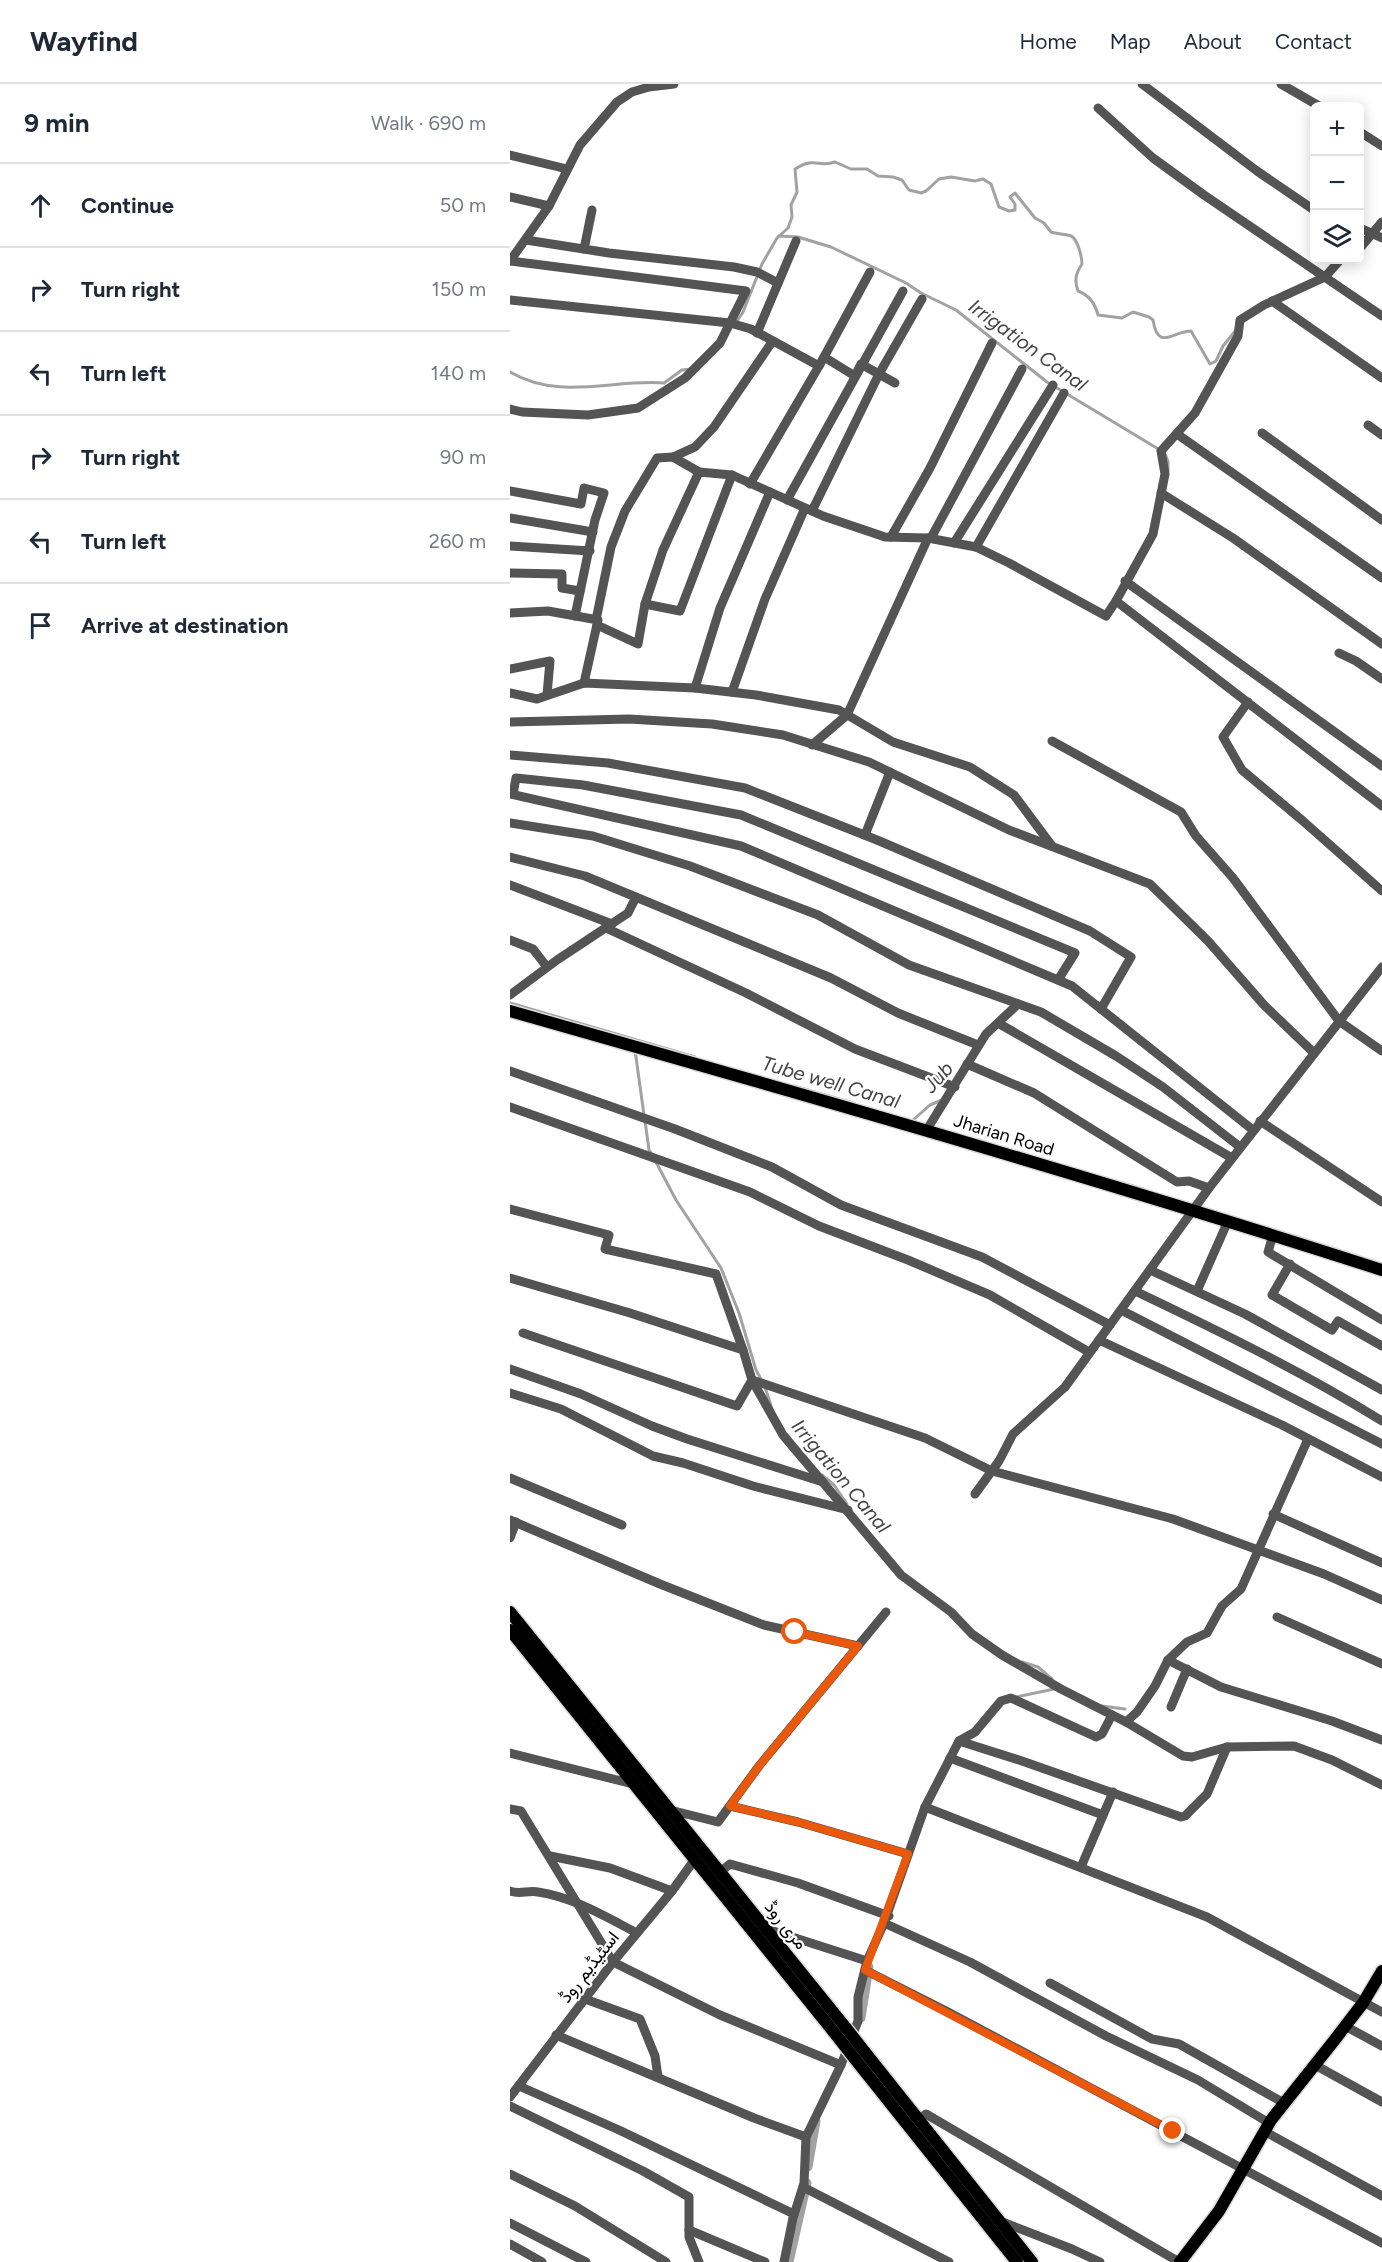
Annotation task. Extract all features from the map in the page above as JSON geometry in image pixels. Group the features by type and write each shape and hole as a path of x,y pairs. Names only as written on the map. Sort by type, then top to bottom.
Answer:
{"main road":[{"name":"Jharian Road","path":"510,1011 1194,1210 1382,1270"},
{"name":"مری روڈ","path":"510,1612 695,1859 758,1925"},
{"name":"مری روڈ","path":"510,1630 631,1775 670,1810 720,1872 758,1925 1017,2262"},
{"path":"1180,2262 1215,2217 1267,2127 1345,2026 1382,1971"},
{"name":"مری روڈ","path":"860,2055 920,2119 1032,2262"}],"street":[{"path":"510,261 549,206 580,146 617,102 632,92 674,84"},
{"path":"1142,84 1257,171 1310,207"},
{"path":"1281,84 1312,102"},
{"path":"1098,108 1162,164 1382,316"},
{"path":"1364,135 1382,146"},
{"path":"510,155 567,169"},
{"path":"510,197 549,206"},
{"path":"584,249 592,210"},
{"path":"1364,245 1378,235 1382,222"},
{"path":"526,240 734,267 757,272 778,283"},
{"path":"757,333 796,240"},
{"path":"510,261 746,291 735,325 720,343 685,378 638,408 588,415 522,412 510,409"},
{"path":"673,457 699,472 732,475 809,510 875,533 891,537 930,538 976,547 1009,562 1106,616 1154,534 1165,474 1161,451 1195,413 1238,336 1240,320 1272,301 1325,277 1336,264"},
{"path":"750,484 822,362 870,272"},
{"path":"510,300 735,325 855,376 903,291"},
{"path":"732,692 765,599 879,374 922,298"},
{"path":"1272,301 1382,378"},
{"path":"584,682 611,547 625,510 657,458 673,457 695,447 714,427 772,342"},
{"path":"891,537 930,468 992,343"},
{"path":"861,364 895,383"},
{"path":"787,500 834,418 861,364"},
{"path":"812,745 847,715 930,538 1022,369"},
{"path":"954,543 1053,385"},
{"path":"976,547 1064,393"},
{"path":"1368,425 1382,435"},
{"path":"1262,433 1382,520"},
{"path":"1177,434 1382,578"},
{"path":"510,613 548,611 575,616 596,622 638,644 645,604 663,550 699,472"},
{"path":"645,604 680,611 732,475"},
{"path":"510,491 581,504 584,488 604,493 575,616"},
{"path":"695,688 720,608 770,492"},
{"path":"1161,493 1233,538 1382,644"},
{"path":"510,518 593,532"},
{"path":"510,546 590,551"},
{"path":"510,573 562,574 562,588 580,591"},
{"path":"1125,581 1382,766"},
{"path":"1116,601 1382,806"},
{"path":"1339,653 1356,661 1382,679"},
{"path":"510,669 550,661 547,695"},
{"path":"510,693 537,699 584,682 732,692 839,710 893,742 970,767 1014,795 1052,846"},
{"path":"1248,702 1223,737 1242,770 1382,891"},
{"path":"510,722 628,719 712,724 783,735 869,762 1009,830 1150,884 1208,941 1264,1005 1314,1053"},
{"path":"1052,741 1181,812 1196,836 1233,878 1339,1021 1382,1051"},
{"path":"510,755 608,763 745,788 865,835 1090,930 1131,957 1101,1009"},
{"path":"865,835 890,772"},
{"path":"1058,980 1076,953 741,815 582,785 516,778 512,794 741,846 1072,986 1253,1130"},
{"path":"510,824 592,836 690,866 818,915 909,965 1041,1012 1163,1087 1240,1147"},
{"path":"510,857 585,876 831,978 898,1013 978,1046"},
{"path":"510,885 609,926 855,1049 955,1087"},
{"path":"510,995 547,967 628,914 636,897"},
{"path":"510,940 533,949 547,967"},
{"path":"975,1494 992,1471 1013,1434 1065,1387 1209,1188 1382,967"},
{"path":"926,1131 986,1034 1018,1004"},
{"path":"998,1023 1232,1158"},
{"path":"967,1065 1034,1093 1177,1182 1189,1180 1209,1188"},
{"path":"510,1071 675,1129 771,1167 842,1204 982,1257 1110,1325"},
{"path":"510,1107 750,1192 819,1226 990,1295 1089,1352"},
{"path":"1260,1121 1382,1202"},
{"path":"510,1209 609,1234 605,1250 716,1274 752,1380 783,1435 901,1575 951,1612 972,1634 1002,1655 1061,1689 1112,1714 1183,1756 1192,1756 1227,1747 1294,1746 1332,1760 1382,1785"},
{"path":"1197,1292 1228,1221"},
{"path":"1273,1235 1269,1252 1382,1320"},
{"path":"1290,1264 1272,1295 1332,1330 1338,1321 1382,1346"},
{"path":"1150,1270 1245,1314 1382,1390"},
{"path":"510,1278 630,1313 743,1350"},
{"path":"1135,1291 1269,1358 1345,1398 1382,1421"},
{"path":"1121,1310 1382,1444"},
{"path":"523,1333 737,1406 752,1380"},
{"path":"1100,1340 1308,1438 1382,1477"},
{"path":"510,1369 581,1394 652,1426 825,1483"},
{"path":"752,1380 925,1438 992,1471 1173,1519 1324,1574 1382,1600"},
{"path":"510,1393 561,1409 653,1456 683,1463 753,1486 848,1510"},
{"path":"1126,1722 1137,1712 1155,1686 1168,1659 1187,1642 1207,1633 1222,1606 1241,1589 1308,1438"},
{"path":"510,1478 622,1525"},
{"path":"1273,1514 1382,1563"},
{"path":"510,1538 513,1521 660,1584 764,1624 858,1646"},
{"path":"670,1810 718,1822 759,1766 886,1612"},
{"path":"1277,1617 1382,1664"},
{"path":"1168,1659 1221,1688 1332,1721 1382,1740"},
{"path":"1171,1707 1187,1670"},
{"path":"784,2262 794,2214 803,2187 806,2137 841,2065 858,2022 858,1997 866,1966 887,1918 926,1807 959,1741 975,1732 1001,1701 1011,1698 1096,1737 1102,1734 1112,1714"},
{"path":"959,1741 1181,1817 1185,1816 1207,1794 1227,1747"},
{"path":"510,1753 631,1775"},
{"path":"950,1758 1103,1815"},
{"path":"1081,1867 1113,1792"},
{"path":"730,1806 798,1822 908,1854"},
{"path":"926,1807 1207,1917 1382,2012"},
{"path":"510,1809 521,1811 613,1962 720,2015 841,2065"},
{"path":"550,1856 610,1868 672,1892"},
{"name":"اسٹیڈیم روڈ","path":"510,2097 613,1962 672,1892 695,1859"},
{"path":"720,1872 730,1864 798,1883 887,1918 1106,2036 1198,2080 1267,2127 1382,2196"},
{"path":"510,1891 516,1893 536,1891 576,1903 637,1933"},
{"path":"758,1925 866,1966 1305,2204 1382,2243"},
{"path":"1050,1983 1152,2039 1179,2044 1284,2103"},
{"path":"585,1999 640,2019 655,2056 658,2077"},
{"path":"1345,2026 1382,2046"},
{"path":"556,2036 754,2118 806,2137"},
{"path":"1315,2065 1382,2102"},
{"path":"519,2086 619,2130 794,2214"},
{"path":"510,2106 644,2171 689,2197 689,2237 699,2262"},
{"path":"920,2119 926,2114 1180,2262"},
{"path":"510,2174 575,2206 666,2262"},
{"path":"803,2187 946,2261"},
{"path":"999,2220 1072,2248 1100,2262"},
{"path":"510,2223 586,2262"},
{"path":"689,2230 765,2262"},
{"path":"510,2244 542,2262"}],"waterway":[{"name":"Irrigation Canal","path":"736,323 743,312 762,264 777,238 788,228 792,217 791,205 797,192 795,169 807,163 835,162 851,169 867,169 878,176 902,180 909,190 921,193 939,179 951,177 975,181 983,179 991,184 999,207 1009,211 1015,210 1015,204 1010,197 1015,193 1035,218 1044,223 1051,232 1069,235 1076,241 1082,261 1076,277 1078,291 1091,300 1098,315 1122,318 1133,312 1149,317 1153,320 1155,330 1162,338 1191,331 1210,364 1216,361 1223,346 1236,330"},
{"name":"Irrigation Canal","path":"779,236 798,237 831,247 956,310 1047,382 1160,450"},
{"name":"Irrigation Canal","path":"510,372 529,381 548,385 586,387 664,383 682,370 691,369"},
{"name":"Irrigation Canal","path":"1165,454 1168,471"},
{"name":"Tube well Canal","path":"510,1003 695,1057"},
{"path":"635,1050 644,1115"},
{"name":"Tube well Canal","path":"794,1086 853,1103"},
{"name":"Jub","path":"912,1121 930,1105 942,1100"},
{"path":"645,1121 649,1150 653,1156"},
{"name":"Irrigation Canal","path":"656,1162 676,1200 721,1268 739,1313 756,1370 762,1381"},
{"name":"Tube well Canal","path":"1116,1181 1143,1189"},
{"name":"Irrigation Canal","path":"765,1387 773,1412"},
{"name":"Irrigation Canal","path":"822,1475 834,1485 847,1504"},
{"name":"Irrigation Canal","path":"1022,1662 1038,1667 1052,1679"},
{"name":"Irrigation Canal","path":"1016,1697 1054,1689"},
{"name":"Irrigation Canal","path":"1102,1706 1125,1709"},
{"path":"861,2018 869,1967"},
{"path":"808,2167 816,2121"},
{"path":"789,2262 807,2183"}],"route":[{"path":"795,1632 858,1646 759,1766 730,1806 798,1822 908,1854 865,1970 1173,2131"}]}
